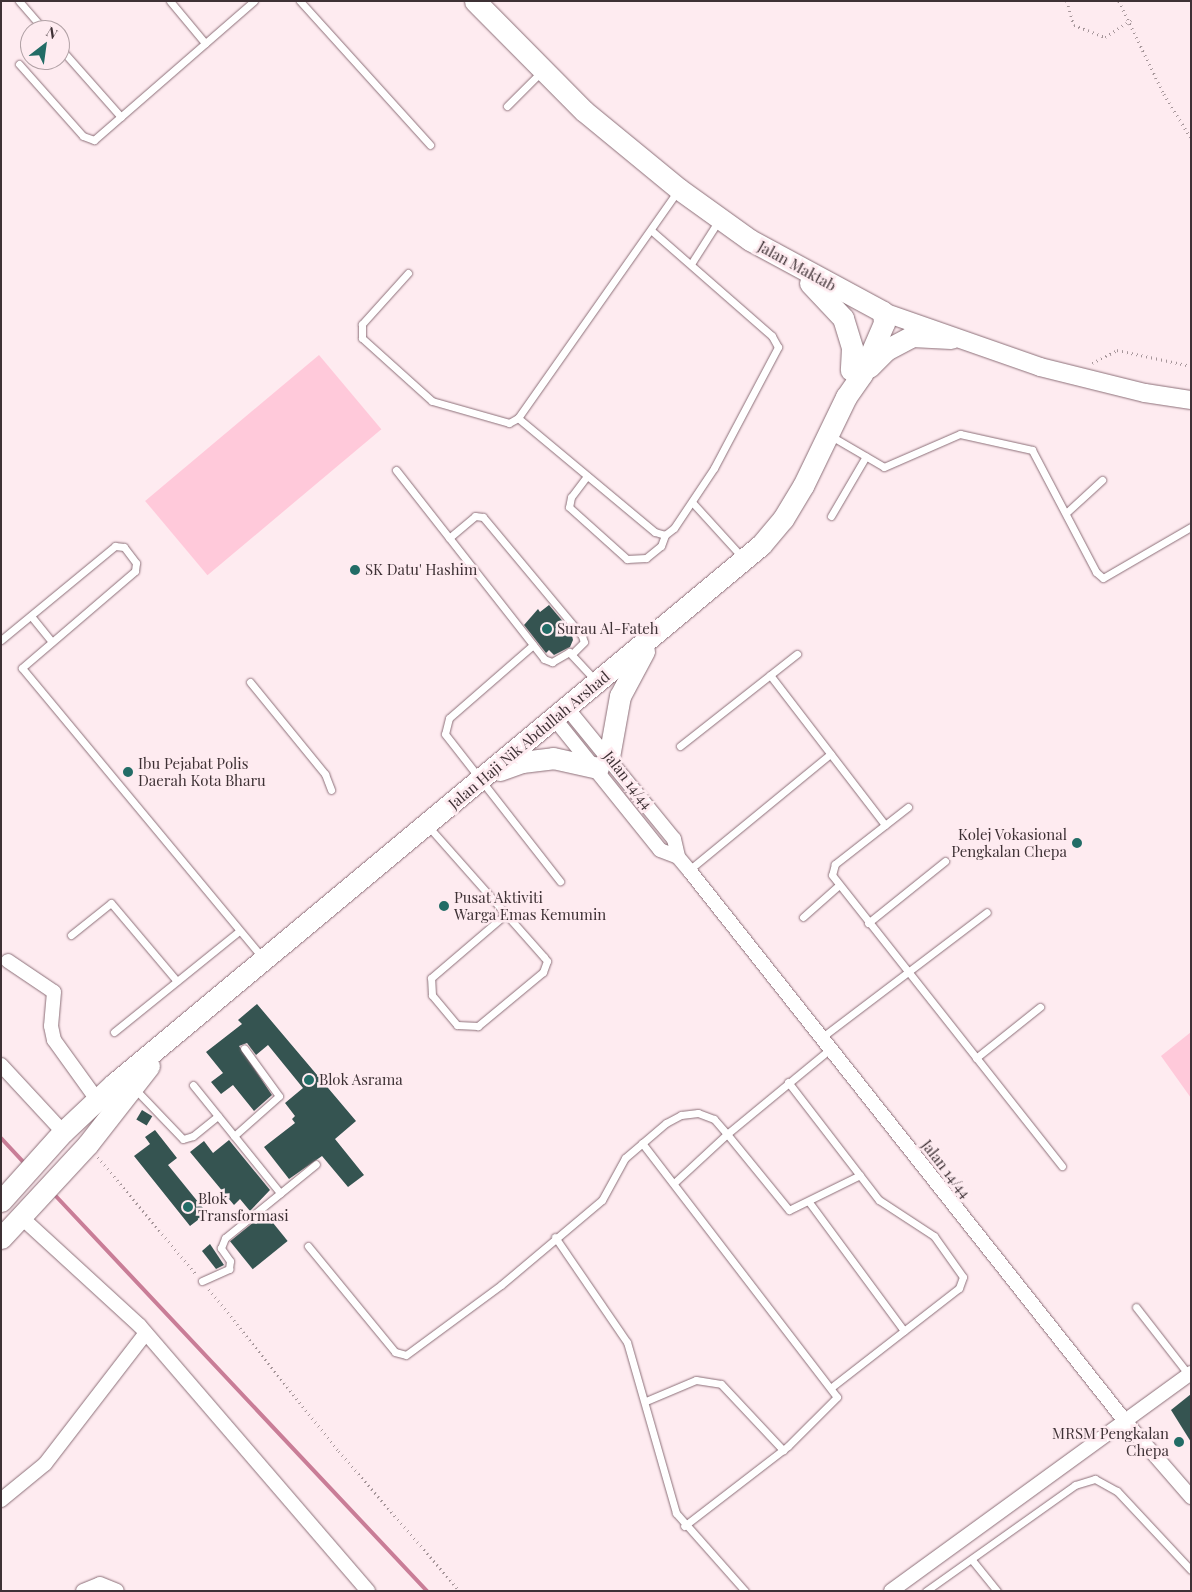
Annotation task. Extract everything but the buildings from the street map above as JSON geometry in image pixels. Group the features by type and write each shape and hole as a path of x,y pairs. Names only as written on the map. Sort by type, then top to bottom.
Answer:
{"main road":[{"name":"Jalan Maktab","path":"475,1 542,70 679,189 750,240 883,312"},
{"path":"750,240 822,292 835,306 849,333 857,372 898,341 926,335 951,338"},
{"name":"Jalan Haji Nik Abdullah Arshad","path":"2,1199 60,1136 263,958 426,824 481,782 560,713 745,560 783,519 828,434 857,372 884,323 883,312"},
{"path":"481,782 508,766 537,759 604,762 615,711 626,682 641,654 673,620"},
{"name":"Jalan Haji Nik Abdullah Arshad","path":"1,1238 82,1151 133,1087 164,1044"}],"street":[{"name":"Jalan Maktab","path":"883,312 951,338 1071,375 1191,400"},
{"name":"Jalan 14/44","path":"560,713 604,762 660,850 678,857 689,870 1125,1421 1191,1497"},
{"path":"8,961 54,992 51,1026 54,1040 98,1101"},
{"path":"1,1065 60,1136"},
{"path":"21,1217 146,1333 368,1591"},
{"path":"1,1500 44,1464 146,1333"},
{"path":"891,1591 1190,1374"},
{"path":"83,1591 100,1584 117,1591"}],"lane":[{"path":"19,1 35,20"},
{"path":"170,1 205,43"},
{"path":"19,64 86,139 97,138 254,1"},
{"path":"300,1 430,145"},
{"path":"70,59 121,117"},
{"path":"507,106 542,70"},
{"path":"408,274 362,324 362,338 432,401 500,423 518,418 652,231 679,189"},
{"path":"691,264 720,220"},
{"path":"587,476 571,497 569,507 627,559 646,558 661,546 665,535 674,528 692,502 778,347 772,336 652,231"},
{"path":"518,418 655,532 665,535"},
{"path":"828,434 888,467 960,434 1029,449 1036,455 1096,572 1103,578 1191,527"},
{"path":"831,516 866,456"},
{"path":"396,470 532,645 547,661 566,652 572,654 598,682"},
{"path":"1066,513 1102,480"},
{"path":"692,502 745,560"},
{"path":"449,538 475,516 483,518 582,636 584,642 572,654"},
{"path":"1,640 115,546 124,547 136,563 135,571 24,663 23,671 263,958"},
{"path":"31,616 51,641"},
{"path":"532,645 446,724 446,738 560,881"},
{"path":"680,746 797,654"},
{"path":"770,676 885,825"},
{"path":"250,682 324,774 331,790"},
{"path":"689,870 830,754"},
{"path":"908,807 832,867 832,875 868,923 1062,1166"},
{"path":"426,824 506,914 544,957 546,968 475,1028 457,1025 432,996 431,978 506,914"},
{"path":"868,923 945,861"},
{"path":"803,917 839,885"},
{"path":"71,935 111,903 177,982"},
{"path":"674,1183 788,1082 826,1044 986,912"},
{"path":"114,1032 239,931"},
{"path":"976,1058 1040,1007"},
{"path":"234,1136 279,1096 244,1048"},
{"path":"788,1082 881,1202 934,1236 962,1277 959,1288 832,1386"},
{"path":"193,1086 280,1193"},
{"path":"133,1087 183,1139 193,1136 218,1116"},
{"path":"308,1246 402,1355 501,1285 604,1197 622,1162 673,1118 689,1113 714,1119 728,1134 786,1209 793,1210 860,1175"},
{"path":"642,1143 832,1386 837,1397 834,1403 783,1450 684,1526"},
{"path":"202,1281 229,1269 230,1261 221,1248 225,1238 316,1164"},
{"path":"809,1202 904,1331"},
{"path":"555,1237 627,1342 646,1400 673,1507 684,1526 745,1591"},
{"path":"1136,1307 1190,1374"},
{"path":"646,1400 696,1380 721,1384 735,1394 783,1450"},
{"path":"926,1591 972,1560 1074,1485 1095,1479 1117,1491 1191,1570"},
{"path":"972,1560 997,1591"}],"path":[{"path":"1066,1 1074,24 1105,37 1131,20"},
{"path":"1119,1 1131,20 1164,94 1191,138"},
{"path":"1071,375 1116,350 1191,366"},
{"path":"82,1151 202,1281 339,1451 460,1591"}],"shaded area":[{"path":"319,355 381,429 207,575 145,501"},
{"path":"1191,1032 1191,1098 1161,1056"}],"waterway":[{"path":"1,1138 26,1165"},
{"path":"52,1192 427,1591"}],"place":[{"name":"SK Datu' Hashim","path":"355,570"},
{"name":"Surau Al-Fateh","path":"547,629"},
{"name":"Ibu Pejabat Polis Daerah Kota Bharu","path":"128,772"},
{"name":"Kolej Vokasional Pengkalan Chepa","path":"1077,843"},
{"name":"Pusat Aktiviti Warga Emas Kemumin","path":"444,906"},
{"name":"Blok Asrama","path":"309,1080"},
{"name":"Blok Transformasi","path":"188,1207"},
{"name":"MRSM Pengkalan Chepa","path":"1179,1442"}]}
